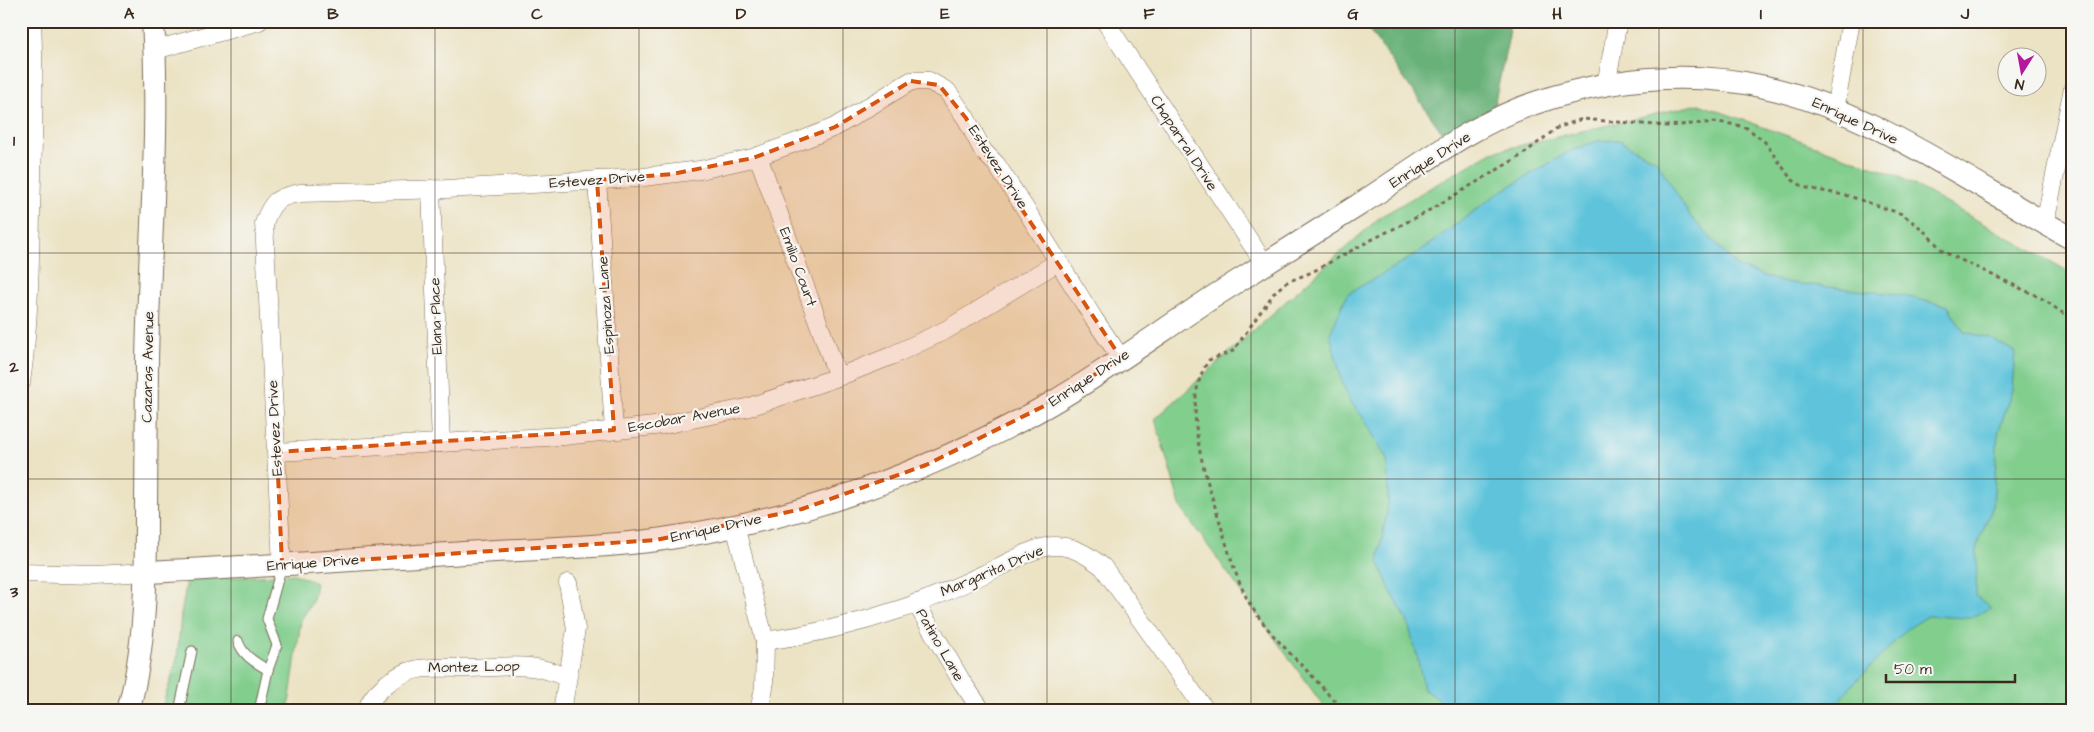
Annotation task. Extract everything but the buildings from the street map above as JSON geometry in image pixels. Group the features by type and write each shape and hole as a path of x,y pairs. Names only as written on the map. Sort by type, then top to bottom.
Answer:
{"street":[{"path":"21,383 28,314 30,265 33,150 32,21"},
{"name":"Cazaras Avenue","path":"128,711 140,654 146,572 147,362 154,196 155,50 153,21"},
{"path":"155,50 259,21"},
{"name":"Chaparral Drive","path":"1105,21 1264,263"},
{"path":"1606,85 1618,21"},
{"path":"1834,108 1851,21"},
{"name":"Enrique Drive","path":"21,573 97,575 282,565 498,550 576,548 656,540 735,526 802,509 861,490 926,465 1048,404 1264,263 1456,142 1506,114 1539,101 1606,85 1664,78 1736,81 1768,88 1834,108 1916,150 2073,239"},
{"name":"Estevez Drive","path":"282,565 264,223 268,211 274,202 284,195 431,190 597,180 690,172 758,156 835,127 911,80 929,81 947,91 955,102 984,151 996,164 1094,320 1121,358"},
{"path":"2045,223 2073,88"},
{"name":"Emilio Court","path":"758,156 838,377"},
{"name":"Espinoza Lane","path":"597,180 614,430"},
{"name":"Elana Place","path":"431,190 441,443"},
{"name":"Escobar Avenue","path":"277,452 564,436 664,425 746,408 838,377 891,356 946,330 1058,262"},
{"path":"735,526 764,641 764,688 759,711"},
{"name":"Margarita Drive","path":"764,641 825,630 901,609 964,584 1039,549 1055,546 1071,548 1090,556 1103,568 1206,711"},
{"path":"562,711 566,678 574,647 576,629 568,583"},
{"name":"Patino Lane","path":"916,603 962,682 982,711"},
{"name":"Montez Loop","path":"367,711 379,690 394,677 413,669 436,666 468,668 532,666 550,670 566,678"}],"lane":[{"path":"259,711 268,670 277,646 267,620 282,565"},
{"path":"238,641 241,649 250,658 268,670"},
{"path":"179,711 192,651"}],"path":[{"path":"1348,711 1332,698 1263,622 1250,604 1241,584 1204,470 1198,444 1196,412 1199,379 1209,360 1232,351 1274,293 1285,283 1312,272 1369,240 1423,214 1522,155 1557,128 1582,120 1673,126 1717,122 1747,128 1765,142 1786,173 1800,184 1807,188 1849,196 1902,214 1922,229 1944,252 2041,298 2073,320"},
{"path":"2067,711 2073,707"}],"highlighted area":[{"path":"911,81 939,85 966,118 983,151 1121,358 1048,404 926,465 802,509 656,540 282,565 277,452 614,430 597,180 672,174 753,158 835,127"}],"green space":[{"path":"1363,21 1508,21 1509,36 1493,110 1446,138"},
{"path":"1699,104 1896,175 2073,274 2073,711 1327,711 1181,508 1155,419 1380,217 1492,152"},
{"path":"294,574 316,583 313,600 301,620 288,711 161,711 177,659 181,615 187,580"}],"water":[{"path":"1619,140 1657,161 1690,216 1738,267 1782,282 1895,294 1948,306 1964,332 1991,338 2015,352 2012,390 1998,434 1993,506 1977,545 1976,596 1991,608 1970,618 1928,616 1907,629 1843,695 1834,711 1442,711 1439,699 1424,690 1407,620 1390,590 1378,561 1388,504 1387,459 1364,419 1350,401 1341,379 1330,334 1347,294 1412,257 1497,194 1572,150 1598,141"}]}
